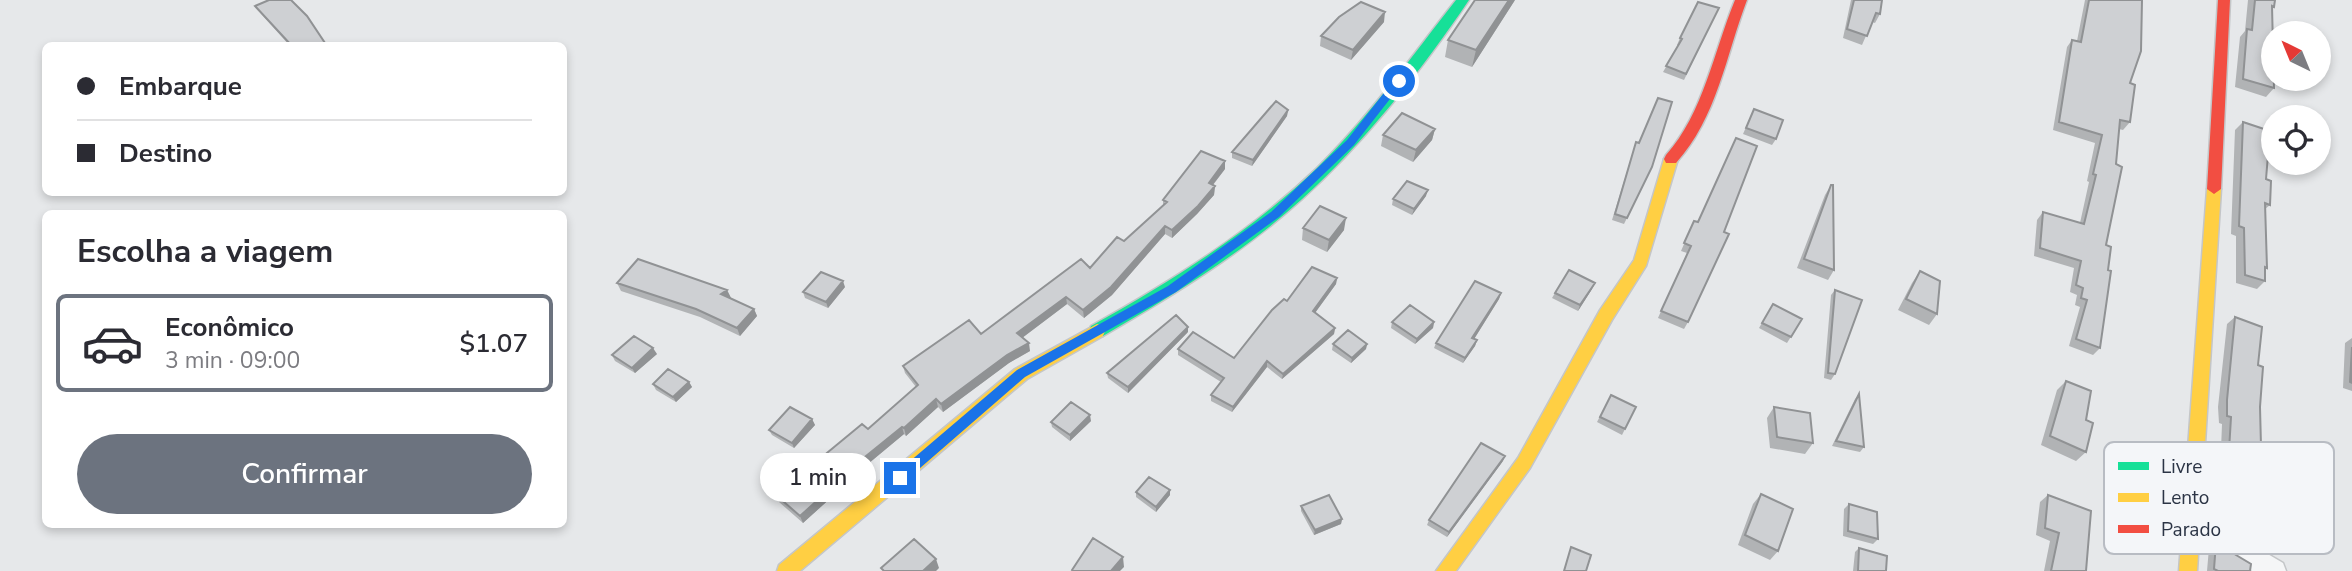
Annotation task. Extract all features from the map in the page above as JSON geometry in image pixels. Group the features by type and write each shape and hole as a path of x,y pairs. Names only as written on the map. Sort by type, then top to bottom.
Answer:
{"street":[{"path":"786,571 1021,374 1172,289 1275,215 1350,142 1463,0"},
{"path":"1446,571 1524,463 1606,315 1641,262 1670,160 1687,143 1701,121 1718,60 1741,0"},
{"path":"2198,442 2224,0"},
{"path":"2246,554 2274,571"}],"building":[{"path":"269,0 291,0 307,16 324,42 288,42 255,6"},
{"path":"1475,0 1509,0 1476,50 1448,40"},
{"path":"1854,0 1882,0 1880,14 1876,13 1867,36 1847,29"},
{"path":"2089,0 2142,0 2141,51 2130,83 2135,85 2130,122 2120,120 2116,164 2122,167 2106,245 2111,247 2108,270 2111,271 2100,348 2076,339 2087,300 2081,298 2083,288 2076,285 2081,261 2040,248 2043,212 2084,224 2096,175 2093,174 2102,135 2059,122 2072,40 2081,42"},
{"path":"2255,0 2275,0 2274,7 2272,6 2272,21 2261,21 2261,84 2243,79 2247,29 2252,30"},
{"path":"1361,2 1385,12 1353,50 1321,36 1339,17"},
{"path":"1698,2 1719,8 1686,74 1666,66 1682,39 1680,38"},
{"path":"1658,98 1672,102 1652,167 1627,218 1615,214 1636,142 1639,143"},
{"path":"1276,101 1288,110 1253,160 1232,152"},
{"path":"1754,109 1783,120 1776,139 1746,128"},
{"path":"1402,113 1435,129 1416,150 1383,135"},
{"path":"2243,122 2261,128 2261,175 2266,175 2266,179 2271,181 2270,205 2265,203 2265,281 2245,275 2244,228 2239,226"},
{"path":"1736,138 1757,146 1724,232 1729,234 1688,322 1661,311 1691,246 1684,243 1694,221 1698,222"},
{"path":"1201,151 1225,161 1209,183 1215,186 1172,230 1165,226 1111,287 1083,310 1066,297 1017,333 1029,343 1007,355 941,404 936,399 904,428 829,486 831,488 800,516 776,495 862,424 868,429 918,385 903,366 969,320 981,334 1081,259 1090,268 1117,237 1124,241 1167,202 1163,200"},
{"path":"1407,181 1428,190 1414,209 1393,199"},
{"path":"1833,185 1834,270 1804,259"},
{"path":"1320,206 1346,218 1329,240 1303,228"},
{"path":"638,259 727,290 721,294 754,309 737,328 696,309 617,283"},
{"path":"1312,267 1337,278 1313,311 1335,328 1283,374 1267,361 1233,407 1211,395 1224,378 1178,349 1193,332 1234,358 1272,310 1284,299 1287,301"},
{"path":"1569,270 1595,283 1580,305 1555,293"},
{"path":"1920,271 1940,281 1937,314 1906,299"},
{"path":"821,272 843,281 826,302 803,292"},
{"path":"1475,281 1501,293 1472,338 1477,340 1465,358 1436,343"},
{"path":"1835,290 1862,300 1835,374 1828,373"},
{"path":"1773,304 1802,319 1791,337 1762,323"},
{"path":"1410,305 1434,322 1417,339 1392,322"},
{"path":"1176,315 1188,327 1128,387 1107,373"},
{"path":"2235,317 2262,327 2258,365 2263,367 2261,442 2230,442 2231,417 2227,416"},
{"path":"1348,330 1367,344 1352,358 1333,344"},
{"path":"634,336 653,348 632,368 612,355"},
{"path":"2352,347 2352,383 2350,382"},
{"path":"668,369 689,382 673,397 653,384"},
{"path":"2066,381 2091,391 2086,420 2093,423 2086,452 2050,436"},
{"path":"1859,394 1864,447 1836,441"},
{"path":"1611,395 1636,407 1625,429 1600,417"},
{"path":"1071,402 1090,415 1070,435 1051,422"},
{"path":"790,407 812,419 792,443 769,430"},
{"path":"1774,407 1810,413 1813,443 1777,437"},
{"path":"1481,443 1505,456 1449,532 1429,520"},
{"path":"1149,477 1170,490 1156,507 1136,492"},
{"path":"1761,494 1793,509 1778,551 1745,535"},
{"path":"1329,495 1342,519 1315,530 1301,506"},
{"path":"2048,495 2091,511 2086,571 2051,571 2059,533 2045,528"},
{"path":"1849,504 1877,512 1878,539 1848,531"},
{"path":"1093,538 1123,557 1111,571 1073,571 1072,570"},
{"path":"914,539 936,559 923,571 884,571 881,568"},
{"path":"1571,547 1591,555 1586,571 1564,571"},
{"path":"1859,548 1887,556 1886,571 1858,571"},
{"path":"2215,554 2234,554 2251,564 2250,571 2214,569"}],"traffic: fast":[{"path":"1097,331 1199,270 1264,223 1294,197 1351,141 1463,0"}],"traffic: slow":[{"path":"1445,571 1524,463 1606,315 1641,262 1671,159"},
{"path":"2197,442 2214,189"},
{"path":"786,571 1021,374 1097,331"},
{"path":"2188,571 2189,554"}],"traffic: jam":[{"path":"1671,159 1690,136 1701,114 1741,0"},
{"path":"2214,189 2224,0"}],"route":[{"path":"900,478 1021,374 1172,289 1275,215 1350,142 1399,81"}]}
